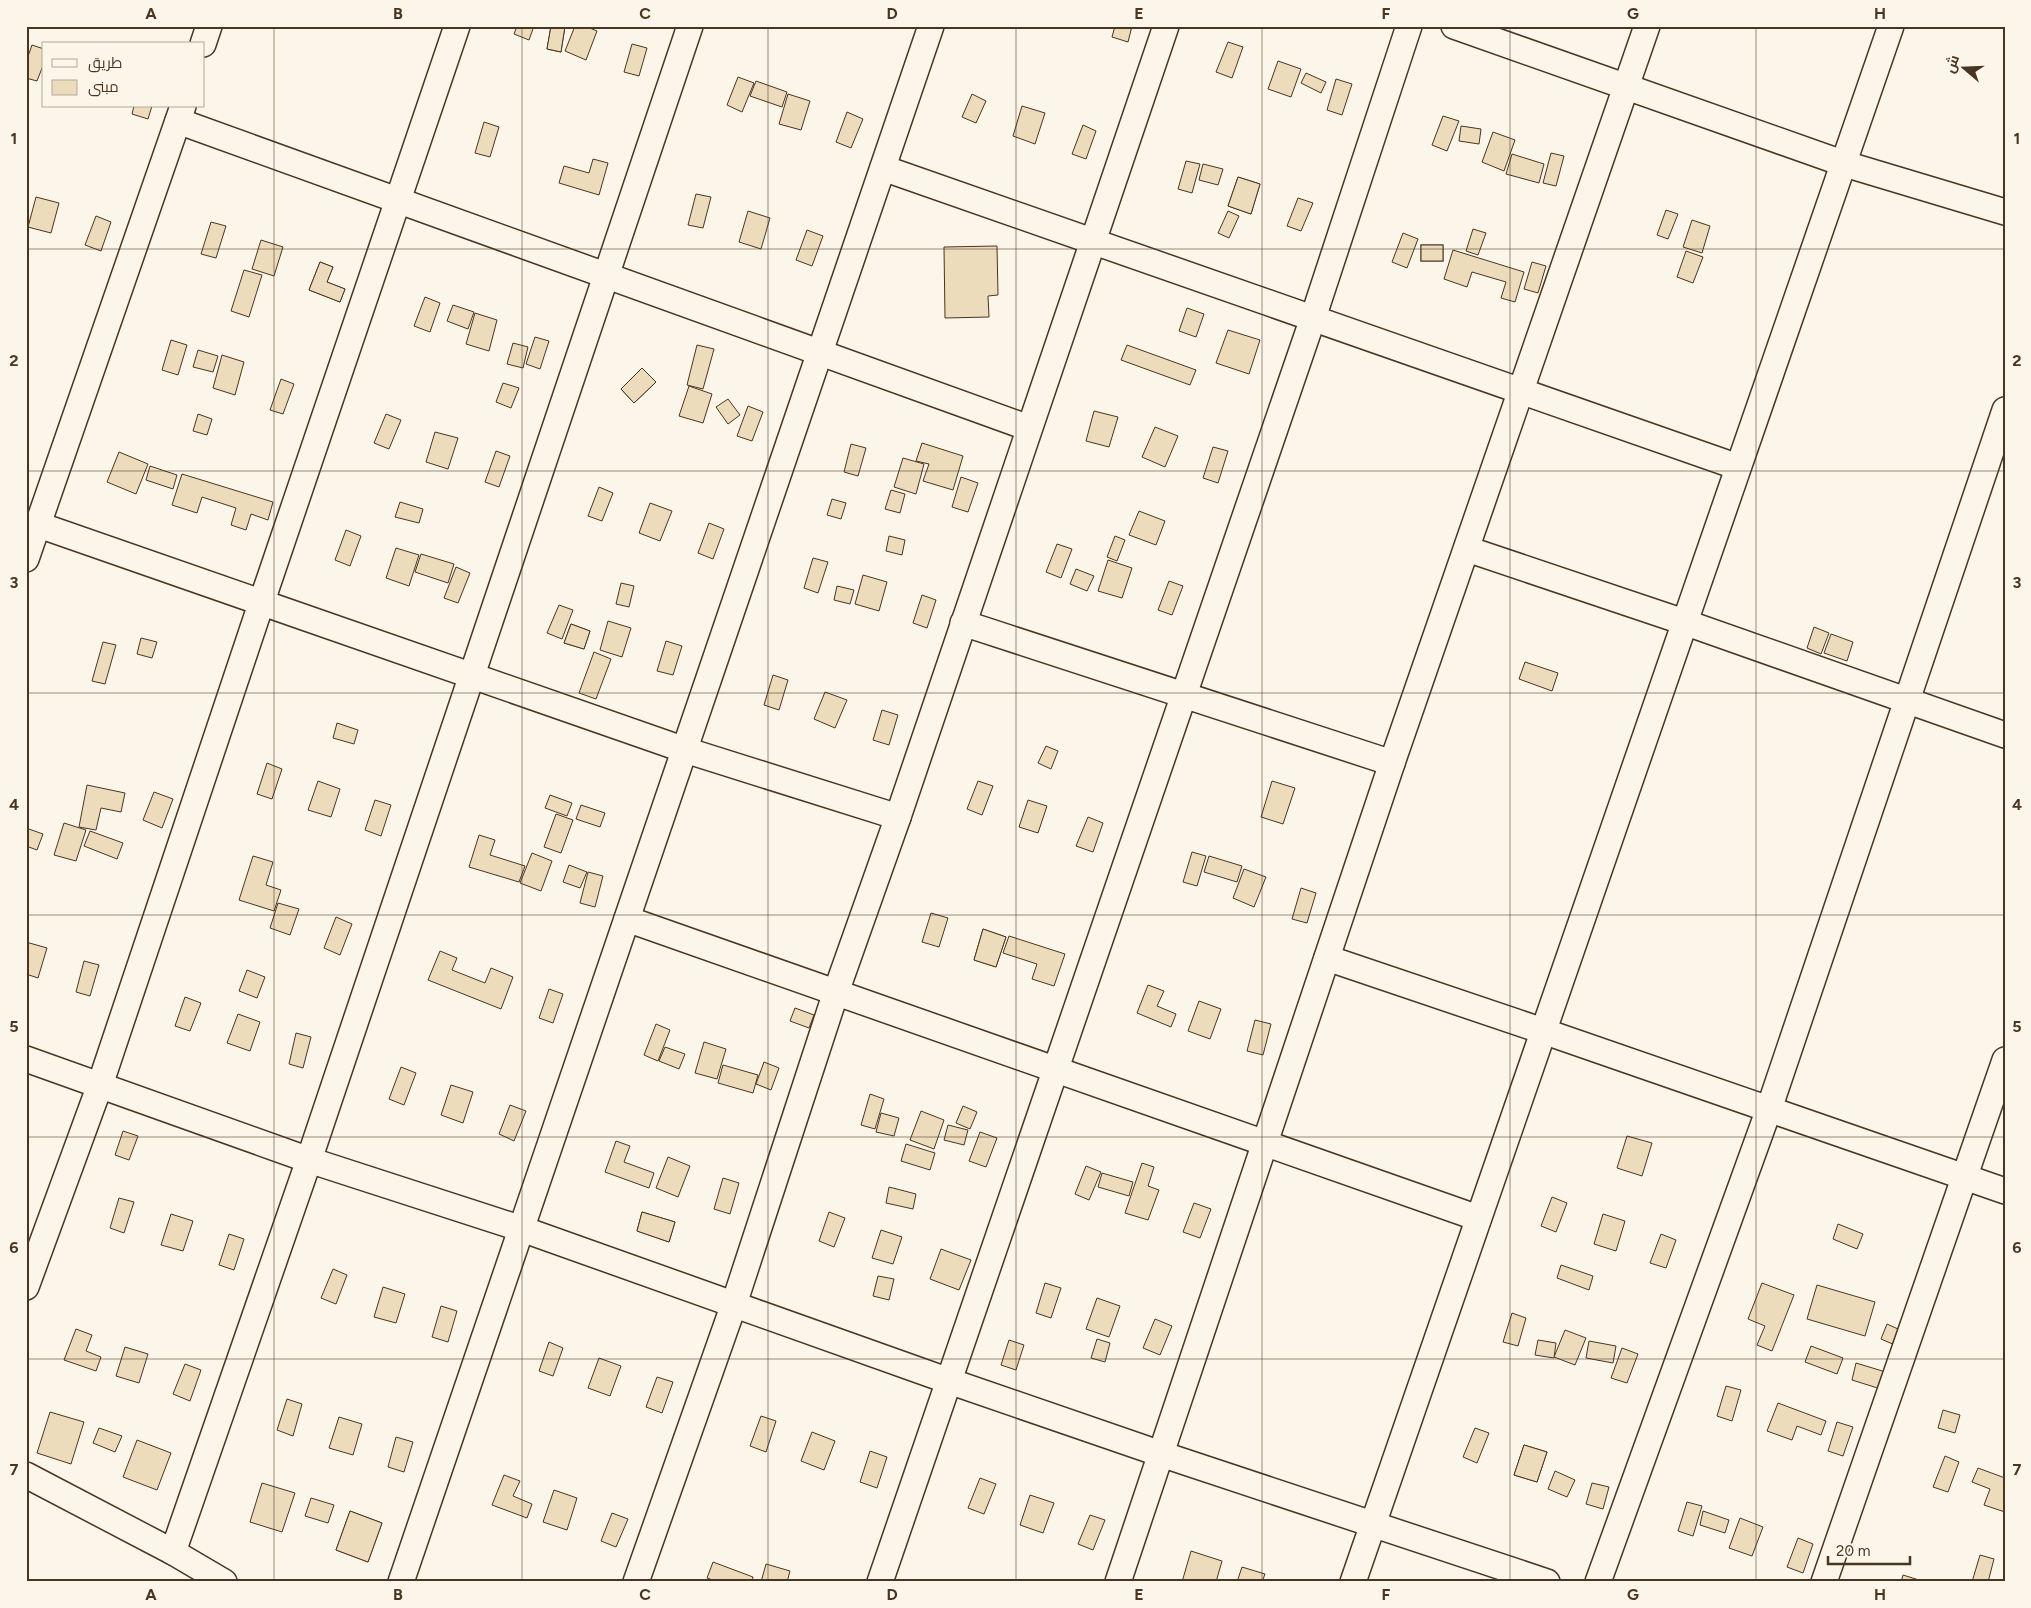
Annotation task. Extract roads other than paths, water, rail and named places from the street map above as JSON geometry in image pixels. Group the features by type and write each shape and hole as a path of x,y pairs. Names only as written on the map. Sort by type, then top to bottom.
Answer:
{"street":[{"path":"204,42 209,26"},
{"path":"26,1287 100,1085 457,26"},
{"path":"173,1552 309,1160 690,26"},
{"path":"401,1582 931,26"},
{"path":"636,1582 734,1304 836,992 898,817 1166,26"},
{"path":"880,1582 1313,318 1409,26"},
{"path":"1454,26 1845,164 2005,212"},
{"path":"1118,1582 1392,763 1647,26"},
{"path":"1353,1582 1684,622 1845,164 1891,26"},
{"path":"26,559 181,114 398,201 1029,428"},
{"path":"883,168 1738,467"},
{"path":"1598,1582 1769,1110 2005,410"},
{"path":"39,525 262,601 685,750 898,817"},
{"path":"1467,549 1684,622 2005,735"},
{"path":"963,623 1392,763"},
{"path":"628,919 1478,1218"},
{"path":"1327,958 2005,1191"},
{"path":"26,1059 309,1160 522,1229 949,1381 1161,1454 1547,1582"},
{"path":"1824,1582 2005,1060"},
{"path":"26,1475 173,1552 224,1582"}]}
